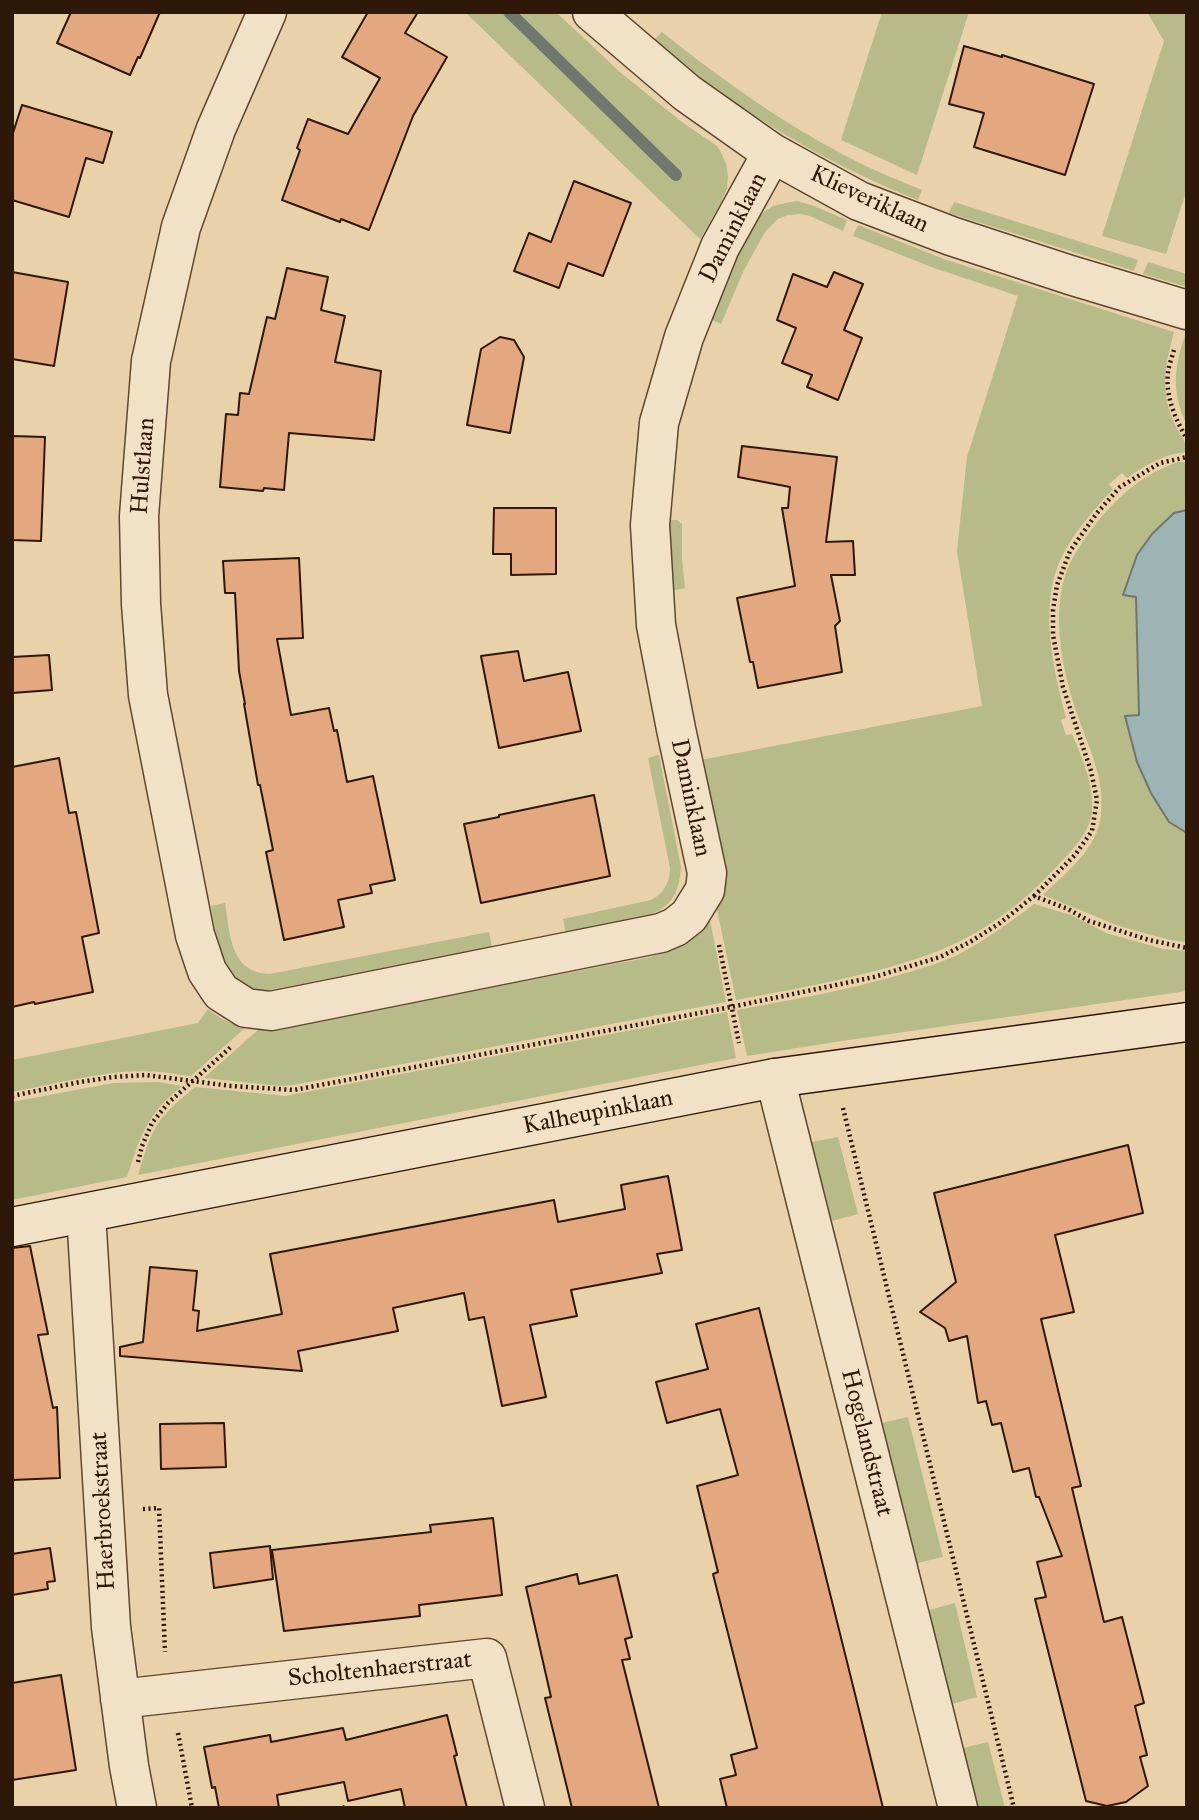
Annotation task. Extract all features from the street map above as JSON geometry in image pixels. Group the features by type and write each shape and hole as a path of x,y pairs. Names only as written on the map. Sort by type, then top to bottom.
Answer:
{"street":[{"name":"Hulstlaan","path":"195,935 148,695 141,604 139,516 151,361 181,227 216,129 267,12"},
{"name":"Klieveriklaan","path":"592,12 687,93 772,153 859,201 951,236 1070,275 1181,327"},
{"name":"Daminklaan","path":"195,935 207,971 222,992 246,1008 271,1011 661,933 676,927 689,916 705,890 706,873 656,625 650,525 659,423 684,337 720,247 772,153"},
{"name":"Kalheupinklaan","path":"12,1227 761,1081 1187,1022"},
{"name":"Hogelandstraat","path":"761,1081 958,1808"},
{"name":"Haerbroekstraat","path":"86,1213 111,1628 137,1808"},
{"name":"Scholtenhaerstraat","path":"120,1699 487,1658 525,1808"}],"path":[{"path":"1181,327 1168,373 1170,397 1176,419 1187,439"},
{"path":"12,1096 113,1077 146,1075 193,1082 294,1090 731,1007 874,977 940,957 970,942 1034,896 1075,855 1092,831 1097,800 1091,771 1063,687 1053,635 1057,585 1070,551 1097,513 1120,487 1160,463 1187,457"},
{"path":"705,890 713,914 731,1007 761,1081"},
{"path":"1034,896 1068,909 1089,921 1149,940 1187,948"},
{"path":"126,1206 142,1146 152,1123 168,1103 271,1011"},
{"path":"842,1104 1014,1808"},
{"path":"104,1512 159,1508 166,1662 192,1808"}],"green space":[{"path":"465,12 556,12 621,73 717,146 726,164 727,188 700,239"},
{"path":"882,12 969,12 917,175 841,140"},
{"path":"1147,12 1187,12 1187,189 1166,254 1102,236 1164,41"},
{"path":"662,32 781,119 832,149 922,190 918,200 847,168 746,110 653,41"},
{"path":"797,201 847,220 843,231 800,214 778,219 765,232 744,270 721,324 709,319 734,261 757,219 772,207"},
{"path":"954,202 1138,260 1134,271 949,213"},
{"path":"858,225 944,259 1174,332 1166,366 1166,398 1187,452 1162,458 1127,478 1122,473 1109,484 1113,489 1076,533 1059,563 1053,581 1050,640 1066,718 1061,720 1066,735 1072,734 1080,752 1092,801 1088,827 1075,846 1046,878 1018,903 955,944 913,960 863,974 736,1000 715,900 701,760 982,706 957,551 967,457 1018,296 934,268 853,236"},
{"path":"1148,262 1187,274 1187,287 1143,274"},
{"path":"1185,335 1187,425 1176,391 1178,359"},
{"path":"1178,462 1187,462 1187,510 1174,513 1152,534 1137,555 1124,595 1136,597 1139,716 1125,717 1137,762 1151,793 1169,822 1187,833 1187,942 1119,926 1043,895 1071,869 1087,849 1099,827 1102,803 1093,756 1074,705 1061,649 1059,611 1065,576 1082,543 1112,505 1142,480"},
{"path":"670,520 677,520 682,524 685,588 671,591"},
{"path":"659,755 681,867 675,893 660,910 643,918 566,933 563,919 651,900 665,887 670,868 648,758"},
{"path":"225,903 234,950 247,967 257,972 270,974 489,932 492,947 270,990 253,989 241,983 224,963 211,906"},
{"path":"1034,904 1071,915 1106,933 1163,949 1187,951 1187,991 747,1056 737,1010 857,986 939,962 985,939"},
{"path":"709,915 726,1002 293,1085 204,1078 259,1029 290,1026 651,957 677,945"},
{"path":"208,1009 245,1028 191,1076 126,1072 12,1092 12,1060 198,1023"},
{"path":"727,1012 736,1058 138,1175 155,1128 171,1108 195,1087 285,1096"},
{"path":"158,1082 182,1086 152,1116 136,1149 127,1177 12,1200 12,1102 113,1083"},
{"path":"838,1137 858,1214 832,1221 812,1142"},
{"path":"908,1417 943,1557 917,1563 882,1423"},
{"path":"955,1603 977,1697 952,1704 929,1610"},
{"path":"988,1742 1005,1808 978,1808 963,1748"}],"water":[{"path":"1187,510 1187,833 1169,822 1151,793 1137,762 1125,716 1139,715 1136,597 1123,595 1137,555 1152,534 1174,513"}],"building":[{"path":"71,12 160,12 130,75 57,43"},
{"path":"368,12 418,12 405,33 447,57 413,116 369,230 282,200 308,119 348,134 380,78 342,57"},
{"path":"964,46 1094,84 1065,175 974,147 984,113 949,104"},
{"path":"22,105 112,132 103,163 86,158 69,217 12,200 12,136"},
{"path":"574,181 631,203 603,276 568,263 559,288 514,271 529,233 551,242"},
{"path":"287,268 328,277 321,310 345,316 335,362 381,371 374,440 289,433 284,490 220,487 226,414 238,415 240,393 249,394 267,317 275,319"},
{"path":"12,272 68,282 54,366 12,359"},
{"path":"834,272 863,284 844,330 862,338 838,400 807,387 812,375 782,363 796,328 777,320 793,274 827,287"},
{"path":"500,337 514,340 524,357 510,433 467,425 481,349"},
{"path":"12,436 45,437 41,541 12,540"},
{"path":"742,446 837,457 826,542 853,541 855,575 831,575 840,621 835,626 842,672 758,688 737,598 795,586 782,508 788,508 790,487 738,477"},
{"path":"494,508 556,508 556,574 511,575 511,554 493,554"},
{"path":"299,558 303,638 277,639 291,715 329,708 334,731 337,730 347,782 373,776 395,880 370,885 372,893 338,900 344,927 284,940 266,852 273,850 258,785 239,671 235,593 225,593 223,561"},
{"path":"518,651 524,681 568,672 581,731 499,748 481,656"},
{"path":"49,655 52,690 12,693 12,657"},
{"path":"59,758 69,813 76,812 99,933 82,937 93,992 12,1007 12,767"},
{"path":"594,795 610,876 481,903 464,824"},
{"path":"1128,1145 1143,1213 1055,1235 1074,1312 1041,1319 1081,1486 1072,1488 1104,1622 1122,1617 1144,1703 1135,1706 1147,1755 1140,1757 1148,1786 1126,1802 1107,1806 1086,1801 1035,1599 1046,1597 1037,1562 1062,1556 1039,1497 1036,1497 1029,1468 1013,1472 1001,1423 992,1425 986,1401 978,1403 967,1336 949,1341 945,1328 920,1312 956,1282 934,1193"},
{"path":"668,1176 682,1250 657,1254 662,1273 571,1290 577,1316 530,1325 546,1397 502,1406 484,1317 469,1320 464,1293 393,1308 398,1331 298,1351 302,1371 120,1356 120,1347 143,1342 150,1267 197,1271 193,1310 199,1311 197,1331 282,1314 270,1254 554,1200 558,1222 625,1209 621,1185"},
{"path":"30,1246 48,1334 38,1335 53,1408 57,1407 60,1478 12,1480 12,1248"},
{"path":"759,1308 883,1808 727,1808 720,1779 736,1775 731,1755 757,1748 713,1574 718,1572 697,1486 738,1475 720,1409 667,1423 656,1382 708,1369 696,1324"},
{"path":"224,1423 226,1467 161,1469 160,1424"},
{"path":"493,1518 502,1595 419,1605 420,1616 284,1631 272,1550 431,1532 430,1525"},
{"path":"270,1546 273,1579 214,1588 210,1553"},
{"path":"50,1548 55,1581 47,1582 48,1589 12,1595 12,1554"},
{"path":"577,1574 579,1584 617,1575 632,1637 625,1639 630,1659 622,1660 659,1808 572,1808 545,1698 551,1697 526,1587"},
{"path":"61,1675 76,1770 12,1780 12,1683"},
{"path":"447,1715 467,1808 405,1808 401,1789 348,1801 344,1782 277,1795 279,1808 219,1808 204,1747 270,1735 271,1742 343,1728 346,1740"}],"waterway":[{"path":"509,12 676,175"}]}
